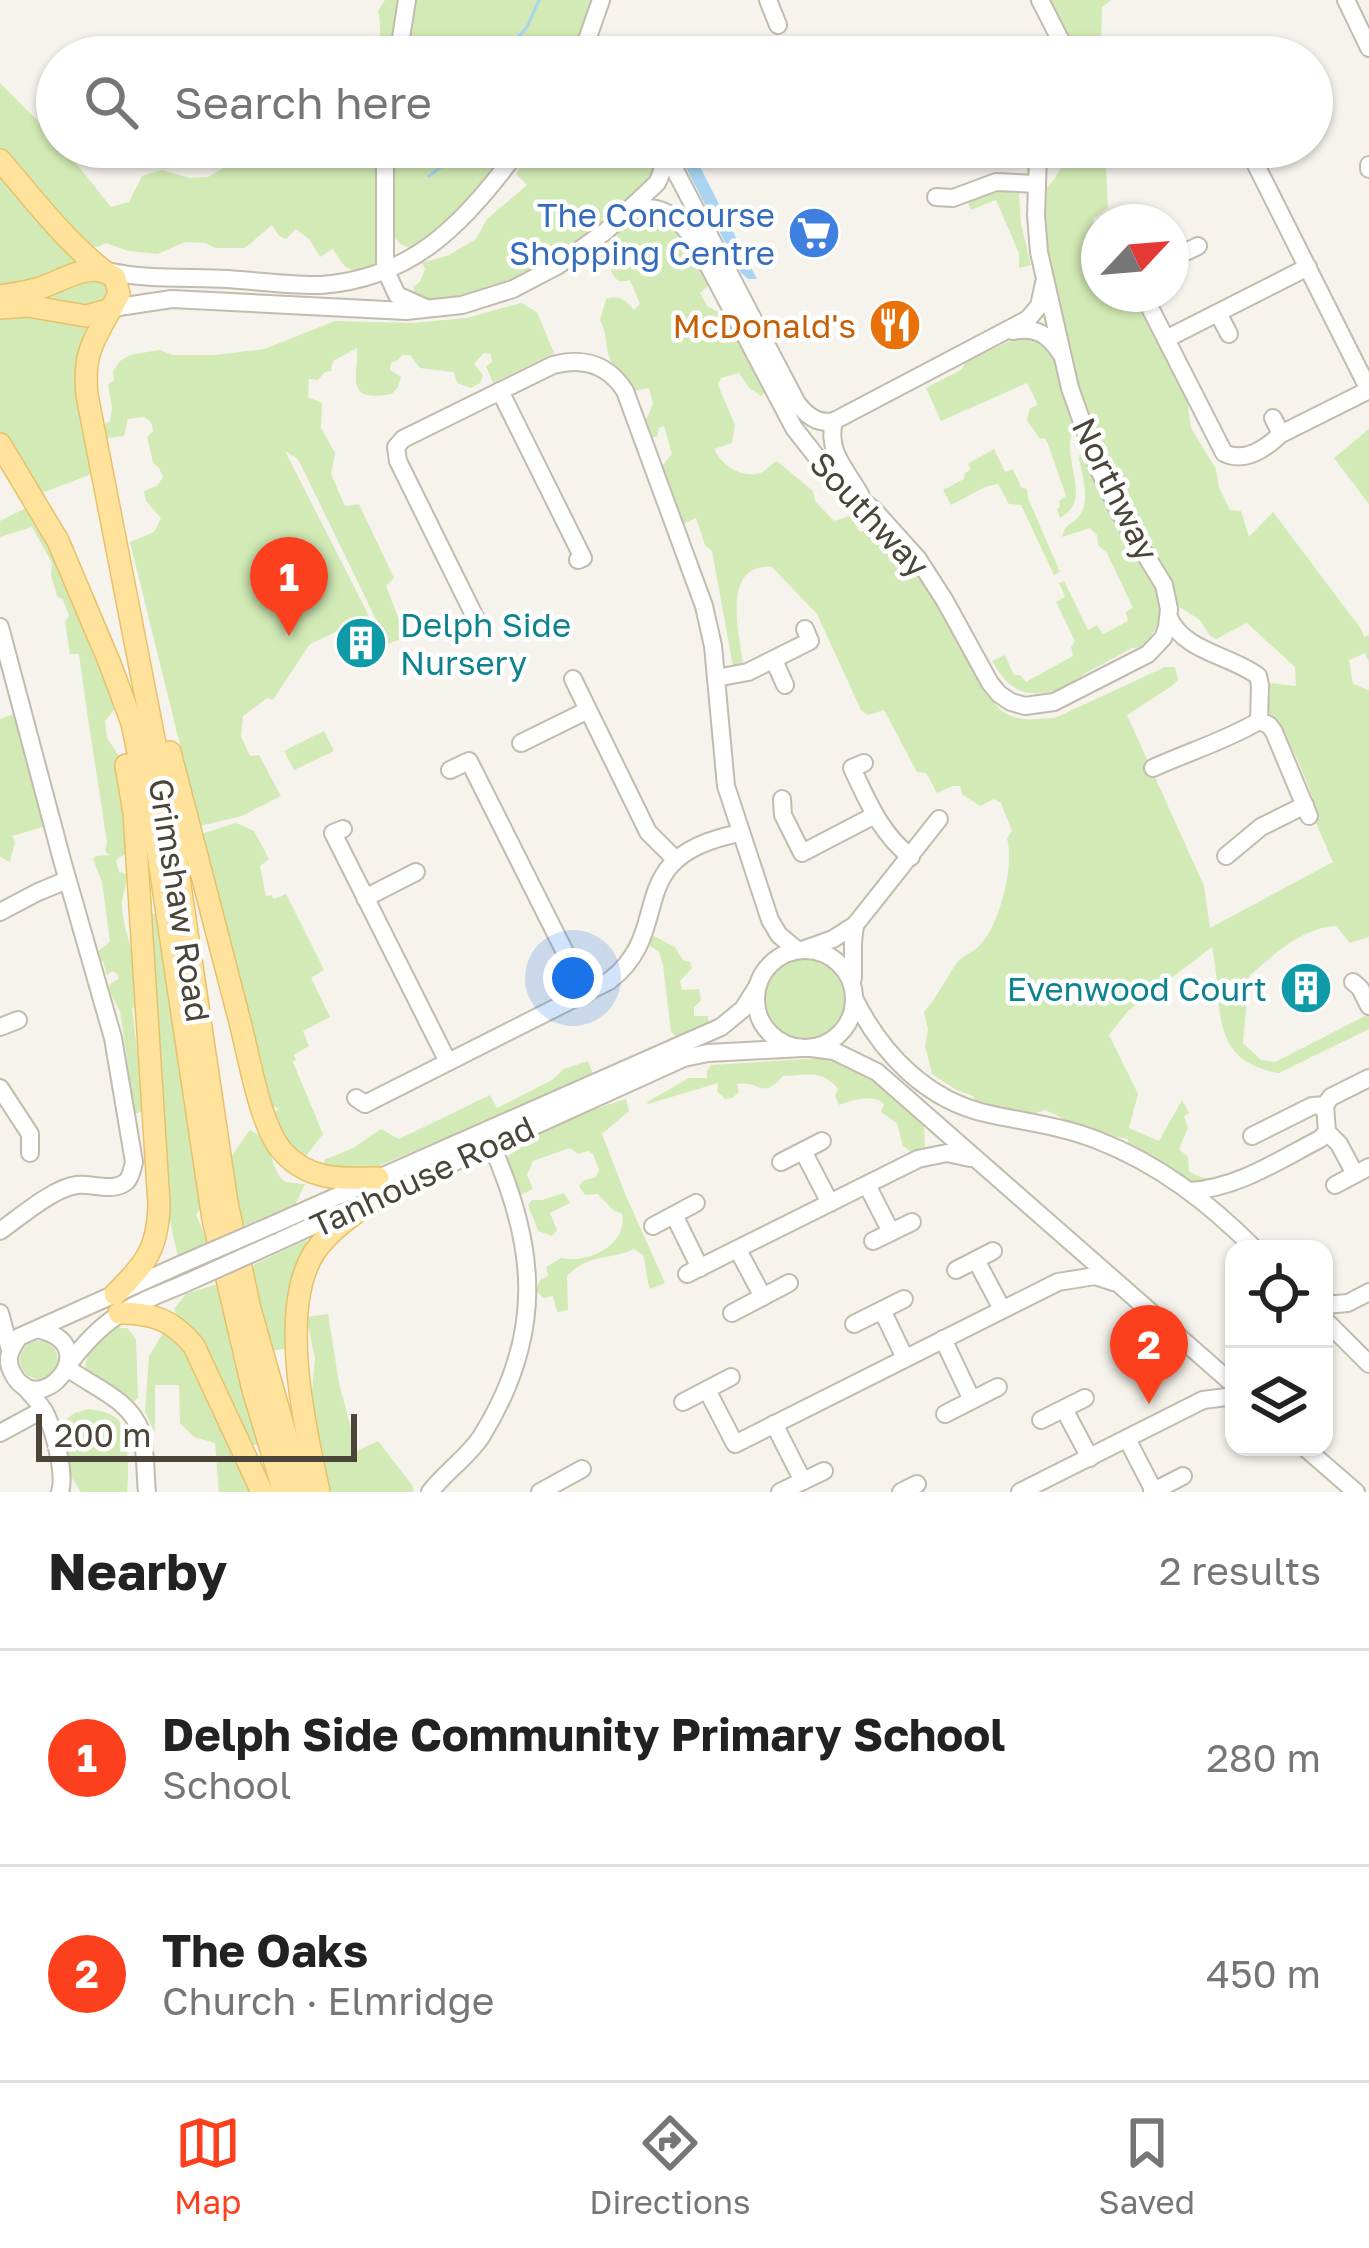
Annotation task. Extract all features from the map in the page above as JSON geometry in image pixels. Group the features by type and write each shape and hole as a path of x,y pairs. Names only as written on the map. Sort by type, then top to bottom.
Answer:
{"main road":[{"path":"0,160 87,258 115,278 119,294 111,308 86,316 28,305 0,308"},
{"path":"0,296 34,290 78,272 105,271"},
{"name":"Grimshaw Road","path":"111,308 91,344 85,374 172,831 227,1203 250,1309 302,1492"},
{"name":"Grimshaw Road","path":"0,444 58,542 123,696 156,840 213,1219 253,1390 284,1492"},
{"path":"118,554 267,1123 284,1154 310,1172 381,1185"},
{"path":"95,629 116,707 134,813 159,1204 152,1250 117,1303 167,1320 194,1346 262,1492"},
{"path":"319,1492 300,1388 298,1299 313,1255 381,1185"}],"street":[{"path":"401,36 407,0"},
{"path":"589,36 602,0"},
{"path":"768,0 778,25"},
{"path":"1040,0 1058,36"},
{"path":"1346,0 1369,47"},
{"path":"385,168 385,269 397,295 432,310"},
{"path":"105,271 140,277 319,285 353,280 422,251 461,221 505,168"},
{"name":"Southway","path":"111,308 172,299 349,310 432,310 462,305 536,278 606,231 657,183 662,168"},
{"name":"Southway","path":"673,168 797,403 810,417 834,421 914,379"},
{"name":"Northway","path":"1039,168 1037,234 1043,272 1078,413 1099,470 1164,585 1169,618 1187,641"},
{"path":"1152,312 1224,453 1235,458 1247,457 1271,443 1277,426 1369,391 1258,168"},
{"path":"936,197 953,198 996,182 1037,184"},
{"name":"Southway","path":"624,214 646,207 658,209 685,227 794,428 830,474 865,502 917,560 990,683 1011,703 1054,702 1157,646"},
{"path":"384,233 401,248 422,251"},
{"path":"1166,339 1308,267"},
{"name":"Northway","path":"914,379 1028,319 1039,306 1043,272"},
{"path":"1218,313 1228,334"},
{"path":"1001,334 1036,330 1051,340 1064,359"},
{"path":"478,622 395,452 403,440 553,365 575,361 603,368 619,381 633,407 698,586 709,625 723,773 770,920 779,935 800,950 825,954 844,968 861,1012 898,1063 935,1092 973,1110 1092,1138 1151,1166 1190,1191 1246,1240"},
{"path":"500,391 583,558 578,560"},
{"path":"834,421 830,437 835,456 865,502"},
{"path":"1157,646 1169,618"},
{"path":"0,627 113,1038 134,1162 123,1183 78,1184 60,1190 0,1231"},
{"path":"716,678 748,672 810,641 805,629"},
{"path":"1157,646 1187,641 1256,674 1261,685 1259,721"},
{"path":"774,660 785,685"},
{"path":"572,679 648,832 675,859"},
{"path":"521,743 588,710"},
{"path":"1153,768 1259,721 1269,725 1307,811 1269,822 1246,848 1226,856"},
{"path":"451,770 469,761 586,994"},
{"path":"864,763 852,768 875,815 911,857"},
{"path":"782,800 783,815 802,853 875,815"},
{"path":"760,980 773,962 833,939 855,925 939,819"},
{"path":"343,829 332,833 448,1062"},
{"path":"356,1097 364,1104 617,975 638,942 660,879 675,859 704,841 740,833"},
{"path":"365,898 416,872"},
{"path":"0,912 67,880"},
{"path":"770,920 758,1010 778,1040 806,1048 839,1035 850,1018 855,925"},
{"name":"Tanhouse Road","path":"36,1330 184,1274 721,1027 743,1009 760,980"},
{"path":"1353,982 1369,1006"},
{"name":"Tanhouse Road","path":"381,1185 491,1144 684,1058 806,1048 834,1051 878,1072 1225,1377"},
{"path":"1335,1185 1362,1171 1327,1132 1325,1105 1331,1096 1369,1078"},
{"path":"0,1088 30,1134 29,1153"},
{"path":"1252,1136 1312,1106 1325,1105"},
{"path":"918,1159 932,1136 927,1116"},
{"path":"1190,1191 1242,1179 1327,1132"},
{"path":"781,1162 822,1141"},
{"path":"430,1492 480,1439 506,1388 525,1333 524,1238 509,1184 491,1144"},
{"path":"802,1151 830,1203"},
{"path":"674,1215 694,1271 918,1159 947,1153 977,1160"},
{"path":"1226,1221 1227,1195 1242,1179"},
{"path":"867,1185 891,1232"},
{"path":"653,1226 696,1203"},
{"path":"874,1241 912,1222"},
{"path":"1058,1282 1072,1264 1067,1238"},
{"path":"738,1250 763,1297"},
{"path":"956,1270 993,1251"},
{"path":"976,1260 1002,1309"},
{"path":"707,1390 735,1444 1058,1282 1095,1276 1114,1282"},
{"path":"731,1313 789,1283"},
{"path":"1333,1305 1369,1292"},
{"path":"854,1324 904,1299"},
{"name":"Tanhouse Road","path":"61,1375 117,1303"},
{"path":"1342,1336 1348,1303"},
{"path":"881,1310 905,1358"},
{"path":"0,1312 62,1341 68,1356 44,1410 0,1433"},
{"path":"0,1312 11,1370 44,1410 52,1430 64,1482 61,1492"},
{"path":"1333,1328 1369,1364"},
{"path":"7,1352 19,1337 36,1330"},
{"path":"943,1339 972,1400"},
{"path":"1203,1400 1211,1383 1204,1359"},
{"path":"0,1376 33,1389 61,1375 87,1383 121,1403 142,1435 147,1492"},
{"path":"682,1402 731,1377"},
{"path":"945,1414 998,1387"},
{"path":"1020,1492 1203,1400 1225,1397"},
{"path":"1041,1420 1085,1398"},
{"path":"1064,1409 1090,1458"},
{"path":"774,1424 803,1481"},
{"path":"1127,1439 1153,1492 1183,1476"},
{"path":"1314,1456 1356,1492"},
{"path":"540,1492 582,1469"},
{"path":"780,1492 824,1471"}],"green space":[{"path":"385,0 598,0 583,36 379,36 378,11"},
{"path":"1051,0 1111,0 1102,7 1101,36 1064,36"},
{"path":"0,83 36,119 36,168 80,168 111,207 129,202 142,176 162,170 190,178 208,177 223,168 379,168 382,255 375,265 354,270 333,249 320,257 296,229 286,239 272,225 245,248 185,242 158,254 106,243 98,247 85,244 0,147"},
{"path":"0,167 84,264 0,290"},
{"path":"392,168 500,168 467,210 413,249 398,241 392,231"},
{"path":"519,168 656,168 645,188 632,193 607,227 516,283 433,306 415,297 413,287 425,269 422,263 449,255 476,239 487,219 527,185 517,175"},
{"path":"1060,168 1106,168 1108,204 1081,204 1081,312 1146,312 1186,391 1191,428 1216,469 1230,510 1241,511 1249,537 1273,512 1364,637 1369,635 1369,662 1365,653 1349,660 1353,684 1369,690 1369,937 1350,943 1336,926 1323,928 1300,937 1269,959 1249,976 1243,1043 1261,1060 1275,1062 1369,1014 1369,1029 1279,1073 1256,1066 1229,1043 1219,1008 1212,947 1128,1011 1109,1035 1138,1094 1129,1128 1159,1141 1182,1100 1189,1113 1184,1116 1188,1128 1179,1149 1188,1157 1189,1171 1210,1178 1243,1170 1191,1189 1128,1147 1128,1139 1091,1132 1045,1110 1025,1116 978,1104 973,1096 932,1074 924,1012 958,961 986,938 1003,896 1009,864 1007,839 1012,831 1001,803 994,799 980,806 962,794 960,786 937,793 926,773 917,772 884,710 868,715 861,710 817,614 772,567 745,576 739,588 737,619 743,664 733,666 712,551 705,545 696,518 683,524 662,466 672,454 664,426 652,437 646,420 653,404 649,388 633,391 617,371 600,320 606,299 622,299 634,310 640,304 630,280 618,280 611,271 617,233 632,222 640,227 662,222 681,226 710,284 700,293 707,306 730,318 768,390 761,396 739,373 721,378 718,385 735,425 732,443 714,449 717,455 746,474 760,473 777,461 813,491 815,501 834,521 850,516 860,532 875,528 888,540 892,554 904,556 921,579 986,691 1006,714 1028,719 1057,717 1165,667 1175,667 1178,680 1172,686 1127,715 1204,886 1210,928 1333,862 1298,762 1268,712 1270,683 1296,686 1295,667 1247,623 1216,639 1200,620 1175,604 1121,501 1086,419 1044,250 1043,192"},
{"path":"999,188 1019,194 1031,265 1019,268 1019,253 996,200 971,210 967,199"},
{"path":"83,277 106,283 107,298 96,308 40,301 48,293"},
{"path":"521,303 537,312 554,353 493,383 486,366 492,362 491,354 484,353 474,364 483,375 471,388 457,383 454,372 420,368 410,355 402,355 391,363 390,370 401,377 392,394 366,394 356,385 357,348 333,361 331,371 318,380 309,379 308,397 322,403 321,428 335,453 331,474 345,506 359,504 394,578 386,586 406,637 388,644 298,459 285,451 369,616 310,644 273,700 267,698 243,716 241,736 250,756 259,755 281,796 242,816 200,826 130,542 154,532 161,518 146,501 144,491 157,486 163,477 153,463 147,437 153,431 144,417 128,419 124,436 107,438 105,424 112,407 108,385 114,380 113,371 130,355 159,350 173,355 215,355 264,349 335,321 412,323 466,318"},
{"path":"0,313 98,320 91,332 97,472 39,494 0,432"},
{"path":"1012,340 1034,341 1052,353 1075,427 1070,451 1075,499 1060,518 1059,501 1066,496 1045,438 1040,439 1027,420 1030,408 1038,405 1027,383 941,421 926,388"},
{"path":"1369,429 1369,504 1334,458"},
{"path":"994,449 1005,472 1013,469 1021,487 1027,489 1060,572 1054,575 1021,505 1009,504 998,484 951,505 943,490 964,479 971,469 968,464"},
{"path":"1086,452 1156,586 1161,616 1142,647 1084,674 1063,693 1025,692 1007,681 992,661 1005,655 1014,675 1026,682 1073,656 1075,641 1056,602 1065,597 1059,583 1064,581 1088,630 1097,625 1103,634 1128,621 1126,612 1133,608 1090,528 1062,537 1084,508 1079,459"},
{"path":"28,507 89,635 112,697 114,710 105,721 107,738 121,759 128,852 116,860 119,872 126,874 122,910 135,962 148,914 158,914 203,1205 196,1215 208,1242 178,1257 166,1203 139,1005 132,1008 144,1111 135,1114 120,1011 109,991 110,984 119,979 112,971 107,975 97,958 97,952 110,942 102,882 93,859 109,855 79,654 70,654 65,622 69,616 57,596 52,563 32,527 0,537 0,521"},
{"path":"13,714 46,826 12,836 10,862 0,857 0,719"},
{"path":"324,731 334,751 294,770 284,751"},
{"path":"236,823 254,831 269,859 260,866 266,896 274,899 286,894 324,970 311,978 330,1017 303,1031 309,1046 294,1055 293,1062 323,1134 302,1161 290,1150 273,1113 279,1109 272,1106 201,834"},
{"path":"650,934 675,947 690,962 692,968 680,981 682,990 699,989 701,1001 694,1007 694,1016 708,1016 709,1026 682,1041 671,1032 663,965 659,952 646,943"},
{"path":"806,955 823,958 837,968 847,982 847,1016 837,1030 823,1040 806,1043 789,1040 775,1030 765,1016 762,999 765,982 775,968 789,958"},
{"path":"823,1058 864,1067 924,1126 925,1147 914,1154 903,1146 897,1123 881,1112 884,1104 862,1098 839,1105 833,1083 813,1075 783,1076 766,1088 737,1084 739,1092 732,1098 725,1099 717,1091 718,1083 647,1102 689,1078 707,1078 711,1065"},
{"path":"588,1061 594,1077 380,1165 374,1173 325,1167 324,1160 381,1129 399,1139 490,1095 497,1108 564,1069"},
{"path":"626,1099 629,1111 602,1134 665,1283 650,1289 643,1255 634,1249 592,1260 567,1276 568,1310 557,1312 553,1296 544,1298 536,1291 540,1280 548,1276 546,1267 561,1258 583,1258 604,1250 619,1235 622,1214 598,1194 585,1195 579,1186 599,1170 588,1151 578,1154 570,1148 533,1161 527,1175 533,1189 521,1195 508,1159 524,1140 540,1131"},
{"path":"250,1130 264,1141 284,1181 305,1184 292,1211 243,1226 229,1160"},
{"path":"564,1193 570,1203 550,1213 557,1230 552,1236 538,1231 528,1205"},
{"path":"306,1240 311,1247 290,1348 270,1351 251,1266"},
{"path":"217,1284 261,1443 247,1447 174,1309 186,1294"},
{"path":"328,1314 357,1451 378,1441 414,1492 327,1492 311,1402 315,1358 306,1317"},
{"path":"118,1325 136,1339 138,1398 132,1403 86,1373 94,1345"},
{"path":"167,1326 180,1335 258,1492 219,1492 215,1443 194,1437 180,1423 179,1385 155,1385 155,1433 145,1412 149,1356"},
{"path":"39,1341 52,1347 58,1360 52,1373 39,1379 26,1373 20,1360 26,1347"},
{"path":"89,1409 112,1415 122,1426 127,1492 81,1492 68,1472 59,1426 74,1413"}],"water":[{"path":"686,168 701,168 757,279 741,273"}],"waterway":[{"path":"519,36 539,0"},
{"path":"429,176 439,168"}],"place":[{"name":"The Concourse Shopping Centre","path":"814,233"},
{"name":"McDonald's","path":"895,325"},
{"name":"Delph Side Community Primary School","path":"289,636"},
{"name":"Delph Side Nursery","path":"361,643"},
{"name":"Evenwood Court","path":"1306,988"},
{"name":"The Oaks","path":"1149,1404"}]}
